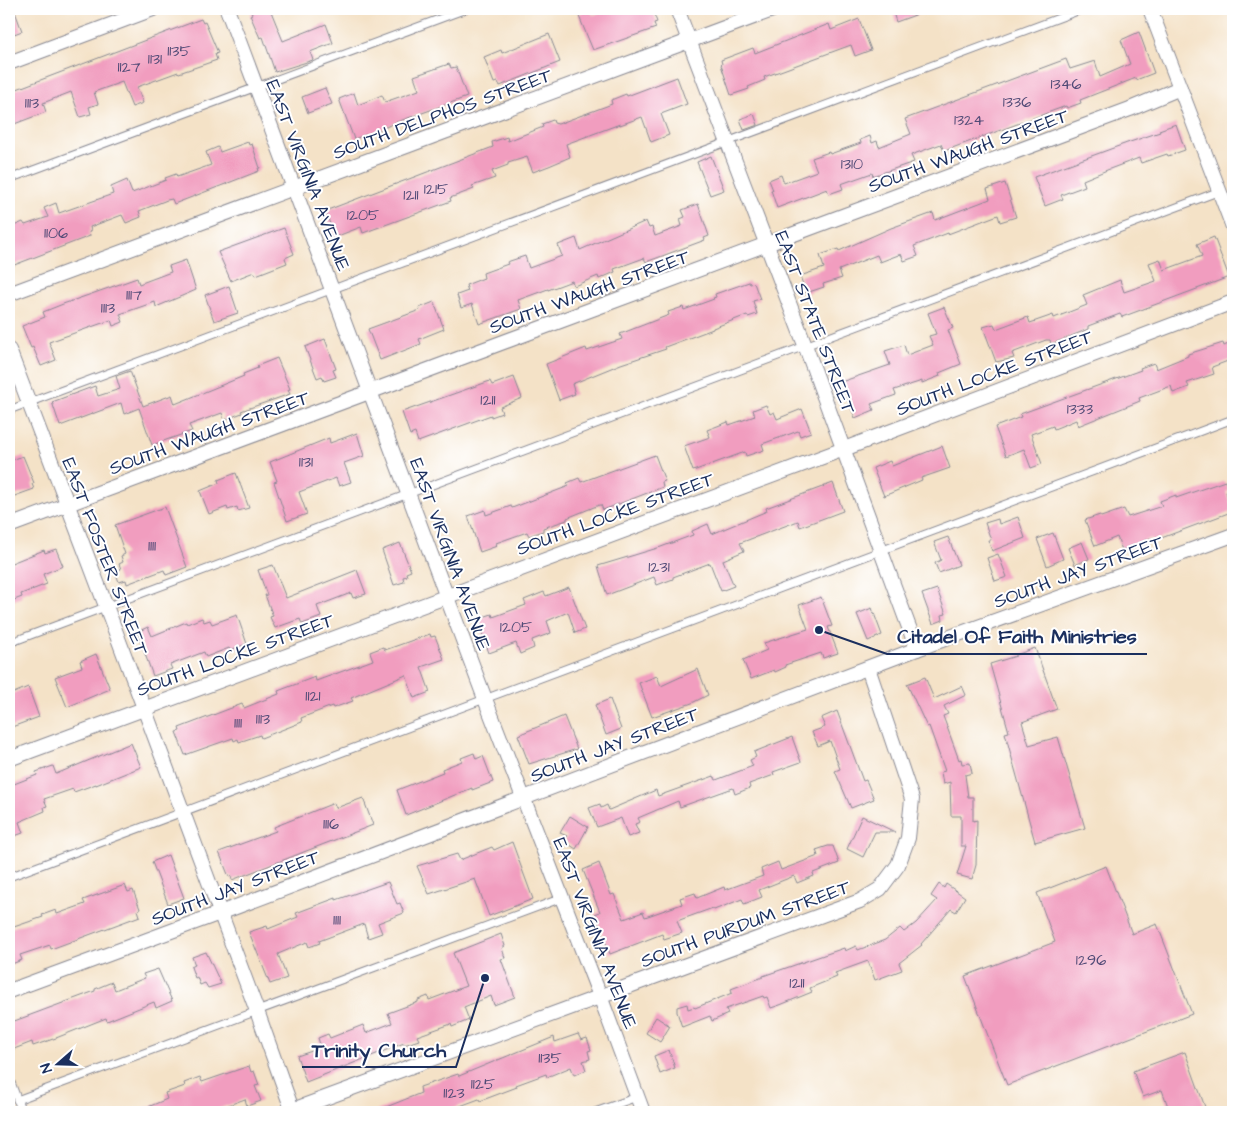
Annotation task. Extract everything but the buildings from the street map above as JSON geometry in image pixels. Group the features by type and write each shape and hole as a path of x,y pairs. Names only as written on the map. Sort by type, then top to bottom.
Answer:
{"street":[{"path":"9,63 153,9"},
{"name":"EAST VIRGINIA AVENUE","path":"227,9 485,699 600,996 642,1112"},
{"name":"EAST STATE STREET","path":"677,9 805,345 917,649"},
{"name":"SOUTH DELPHOS STREET","path":"9,294 775,9"},
{"path":"1150,9 1233,227"},
{"name":"SOUTH WAUGH STREET","path":"9,526 1130,109 1180,88"},
{"name":"SOUTH LOCKE STREET","path":"9,759 446,595 844,449 1233,302"},
{"name":"EAST FOSTER STREET","path":"9,350 257,1011 291,1112"},
{"name":"SOUTH JAY STREET","path":"9,991 917,649 1233,534"},
{"name":"SOUTH PURDUM STREET","path":"291,1112 860,901 880,889 890,879 898,865 908,838 912,799 868,668"}],"lane":[{"path":"9,178 466,9"},
{"path":"9,410 1083,9"},
{"path":"9,643 1220,191"},
{"path":"9,877 1233,419"},
{"path":"18,1100 562,898"},
{"path":"9,1077 22,1112"},
{"path":"595,1112 637,1097"}],"place":[{"name":"Citadel Of Faith Ministries","path":"819,630"},
{"name":"Trinity Church","path":"485,978"}]}
